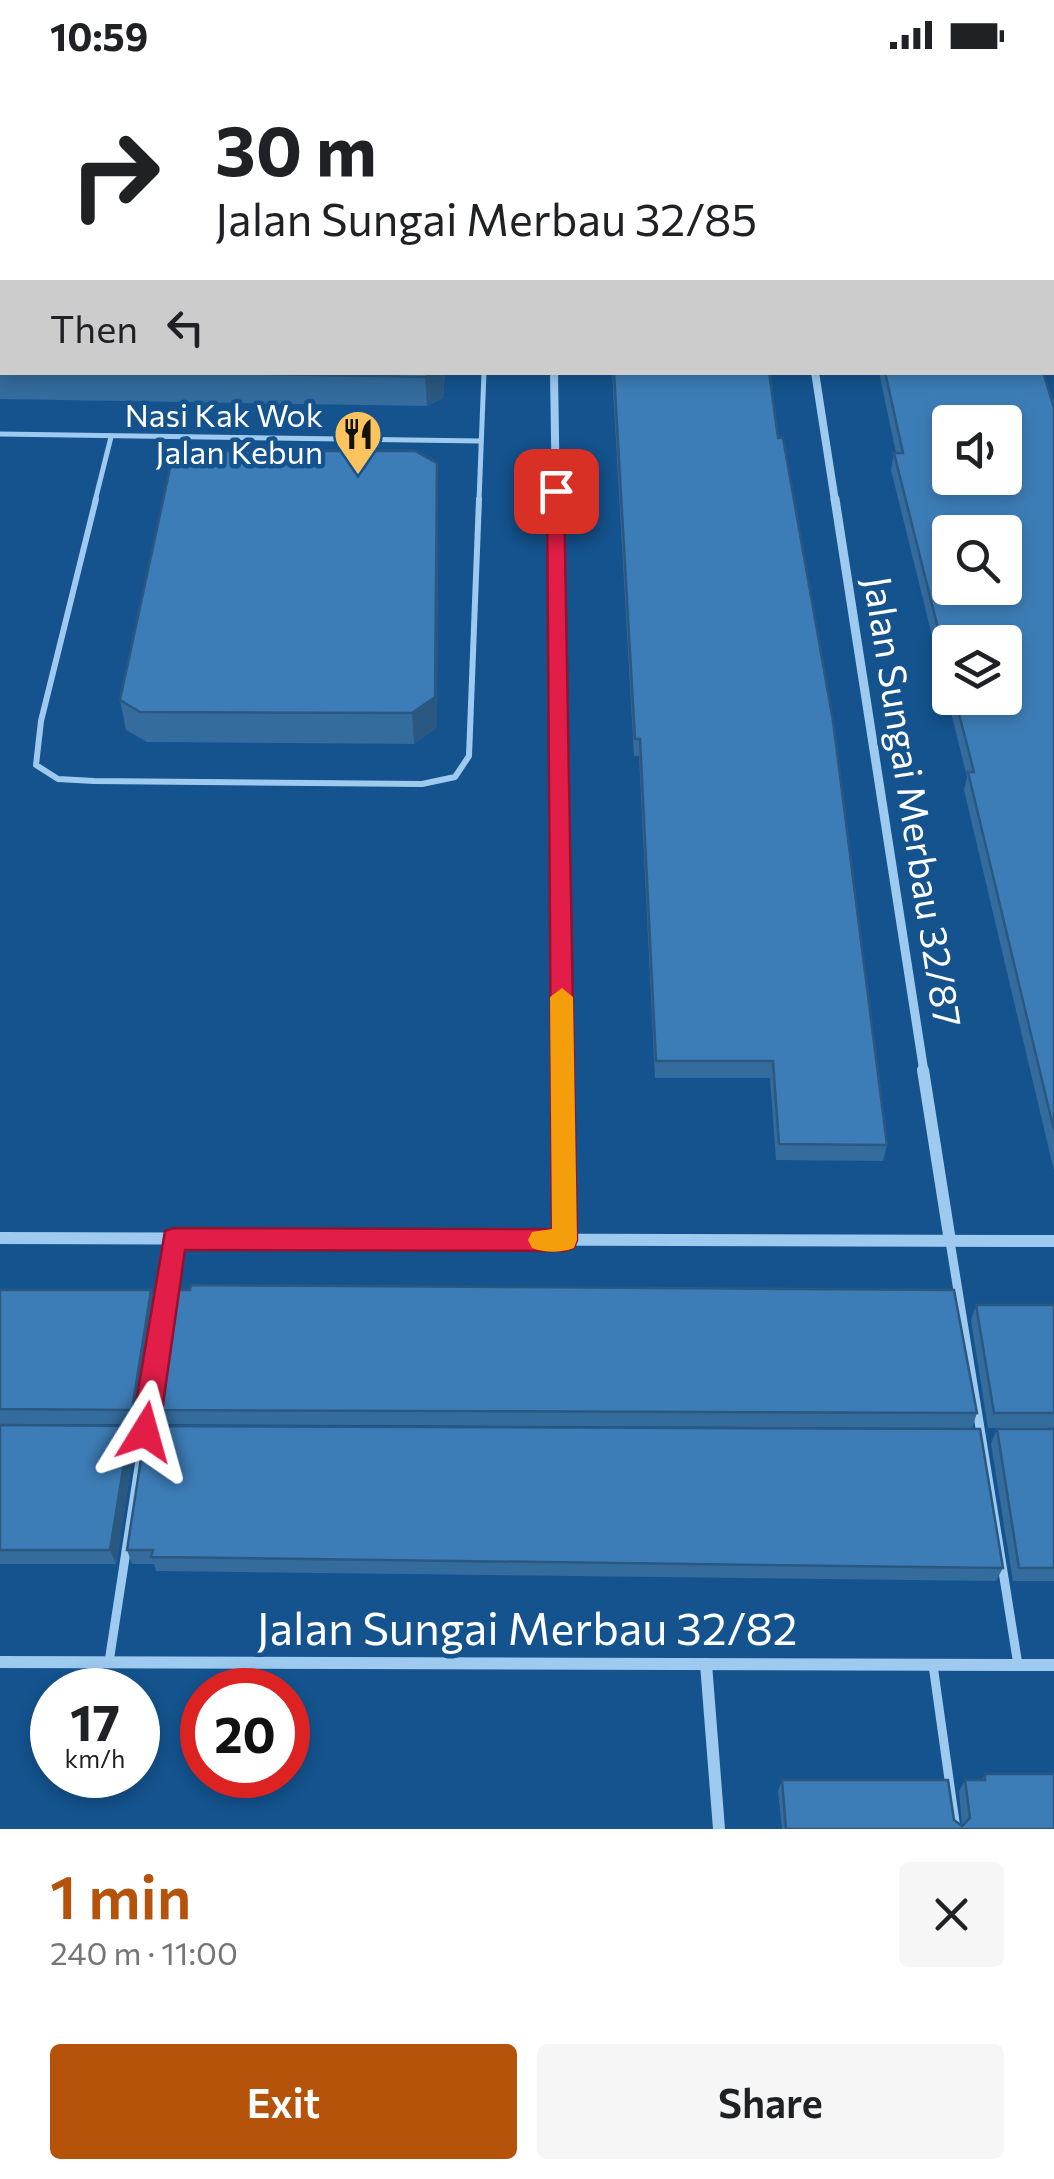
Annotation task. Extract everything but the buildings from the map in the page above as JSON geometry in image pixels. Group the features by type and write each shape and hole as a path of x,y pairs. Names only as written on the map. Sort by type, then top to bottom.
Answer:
{"street":[{"path":"554,375 564,1240"},
{"name":"Jalan Sungai Merbau 32/87","path":"815,375 950,1241"},
{"path":"0,1238 1054,1241"},
{"name":"Jalan Sungai Merbau 32/82","path":"0,1662 1054,1665"},
{"path":"706,1664 719,1829"}],"lane":[{"path":"112,437 41,721 36,765 58,779 94,781 422,784 454,776 469,756 484,375"},
{"path":"0,434 480,441"},
{"path":"110,1662 174,1239"},
{"path":"950,1241 1018,1665"},
{"path":"109,1432 165,1433"},
{"path":"962,1437 1000,1437"},
{"path":"933,1665 956,1829"}],"slow traffic":[{"path":"541,1240 564,1240 562,997"}],"place":[{"name":"Nasi Kak Wok Jalan Kebun","path":"358,476"}],"route":[{"path":"145,1432 174,1239 564,1240 556,491"}]}
